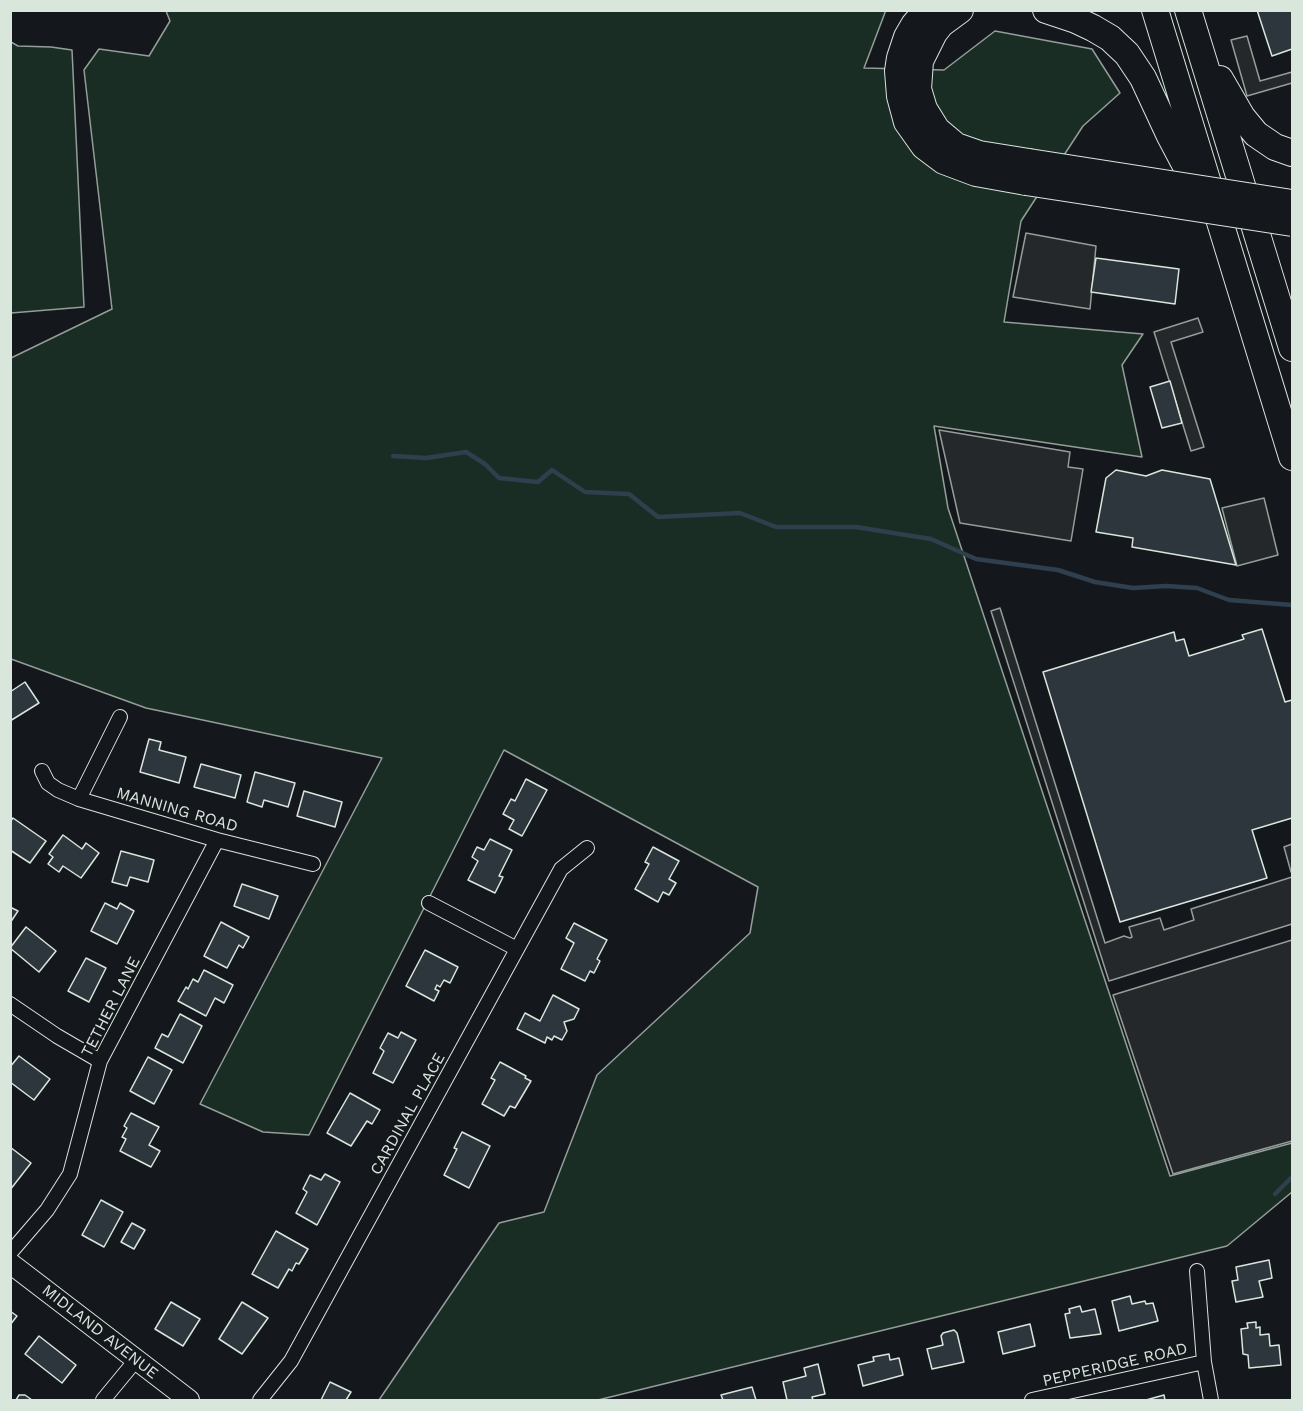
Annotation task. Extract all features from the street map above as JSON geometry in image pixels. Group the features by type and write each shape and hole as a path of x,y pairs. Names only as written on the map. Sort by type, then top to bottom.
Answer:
{"highway":[{"path":"927,10 907,37 898,71 902,109 911,129 924,146 954,166 976,173 1027,172 1293,203"},
{"path":"960,10 941,24 934,33 920,61 918,89 924,109 937,130 956,146 1027,172 1293,223"},
{"path":"1046,10 1093,28 1110,38 1127,54 1143,78 1189,172 1223,232"},
{"path":"1155,10 1293,457"},
{"path":"1188,10 1293,348"},
{"path":"1197,38 1248,126 1266,142 1293,153"}],"street":[{"path":"79,799 120,717"},
{"name":"MANNING ROAD","path":"42,771 48,783 79,799 217,840 313,864"},
{"name":"TETHER LANE","path":"10,1253 47,1210 70,1174 100,1061 217,840"},
{"name":"CARDINAL PLACE","path":"260,1401 291,1361 561,869 587,848"},
{"path":"429,903 517,949"},
{"path":"10,1004 57,1036 100,1061"},
{"name":"MIDLAND AVENUE","path":"10,1263 189,1401"},
{"path":"1197,1271 1204,1362 1211,1401"},
{"path":"103,1401 136,1360"},
{"name":"PEPPERIDGE ROAD","path":"1032,1401 1204,1362"}],"green space":[{"path":"886,10 864,68 944,70 995,31 1092,49 1120,93 1083,126 1021,221 1004,322 1143,334 1122,365 1142,457 934,426 948,508 1170,1176 1292,1143 1292,1192 1227,1246 598,1400 379,1400 499,1223 544,1212 597,1075 750,933 758,887 504,750 309,1135 263,1132 200,1104 382,758 146,708 11,659 11,358 112,309 84,70 99,49 149,56 170,21 166,11"},
{"path":"11,42 18,46 72,50 84,307 11,313"}],"shaded area":[{"path":"1247,36 1260,81 1292,72 1292,83 1247,96 1231,40"},
{"path":"1026,233 1096,246 1090,309 1013,297"},
{"path":"1198,318 1203,332 1171,342 1204,447 1191,451 1154,332"},
{"path":"939,430 1070,452 1068,467 1083,469 1071,541 960,523"},
{"path":"1264,498 1278,555 1237,566 1222,508"},
{"path":"1000,608 1105,943 1124,936 1130,938 1132,937 1129,927 1160,918 1164,930 1194,920 1191,909 1292,877 1292,924 1109,981 991,611"},
{"path":"1292,844 1292,871 1291,872 1284,847"},
{"path":"1292,940 1292,1141 1173,1174 1113,995"}],"building":[{"path":"1257,10 1292,10 1292,49 1272,56"},
{"path":"1096,258 1179,269 1175,304 1091,292"},
{"path":"1170,381 1182,423 1162,428 1150,387"},
{"path":"1116,470 1146,476 1162,470 1210,479 1236,565 1132,547 1133,538 1096,532 1106,478"},
{"path":"1262,629 1285,702 1292,700 1292,818 1252,830 1267,878 1120,922 1043,672 1174,632 1176,641 1184,639 1189,656 1244,639 1242,635"},
{"path":"25,682 39,703 10,721 10,692"},
{"path":"149,739 161,742 159,750 186,757 179,783 140,772"},
{"path":"201,764 241,775 235,798 194,787"},
{"path":"255,772 295,783 288,807 264,800 262,807 247,802"},
{"path":"526,779 547,790 522,836 509,829 514,820 503,814 511,799 515,801"},
{"path":"304,791 342,802 335,827 297,816"},
{"path":"13,818 46,841 30,863 10,850 10,822"},
{"path":"63,835 82,849 86,843 99,853 81,878 63,866 59,872 48,864 53,857 49,854"},
{"path":"490,839 512,850 499,876 503,877 495,893 468,880 478,861 472,857 477,847 484,850"},
{"path":"653,847 679,861 669,879 676,883 669,895 663,892 658,902 635,889 649,864 645,862"},
{"path":"121,851 154,860 148,882 130,877 127,886 112,882"},
{"path":"242,884 278,896 269,919 234,906"},
{"path":"105,903 117,909 120,903 134,911 117,944 91,931"},
{"path":"10,907 18,911 10,923"},
{"path":"221,922 249,937 243,948 239,945 227,968 204,956"},
{"path":"574,923 607,940 597,959 600,961 594,973 590,971 585,981 561,969 574,943 566,938"},
{"path":"26,927 56,951 39,972 10,948"},
{"path":"425,950 458,967 450,983 444,980 440,987 437,985 435,989 439,991 434,1001 406,986"},
{"path":"86,958 106,968 89,1002 68,991"},
{"path":"204,970 233,985 224,1003 215,998 206,1016 178,1001 193,979 198,982"},
{"path":"553,995 579,1009 574,1019 564,1022 567,1031 562,1040 554,1036 552,1040 547,1037 545,1043 517,1029 525,1013 540,1021"},
{"path":"180,1014 202,1026 183,1063 155,1048 162,1034 168,1037"},
{"path":"401,1032 416,1040 393,1083 373,1073 384,1051 380,1048 388,1033 398,1038"},
{"path":"19,1056 50,1079 34,1100 10,1082 10,1067"},
{"path":"148,1057 172,1070 154,1104 130,1091"},
{"path":"500,1062 531,1081 515,1108 510,1106 504,1116 482,1104 495,1080 491,1078"},
{"path":"350,1093 380,1110 372,1124 367,1121 351,1146 327,1133"},
{"path":"131,1113 159,1127 149,1145 160,1151 151,1167 120,1151 126,1139 122,1137 127,1128 124,1126"},
{"path":"462,1132 490,1146 469,1188 444,1175 457,1149 454,1148"},
{"path":"10,1147 31,1163 10,1190"},
{"path":"325,1174 340,1182 317,1225 296,1213 307,1192 303,1189 310,1175 321,1180"},
{"path":"101,1200 123,1212 104,1247 82,1235"},
{"path":"132,1223 145,1230 134,1249 121,1242"},
{"path":"276,1231 308,1249 299,1264 296,1263 292,1271 289,1269 278,1288 252,1274"},
{"path":"1269,1260 1272,1278 1259,1281 1263,1297 1236,1302 1232,1281 1238,1280 1236,1267"},
{"path":"1130,1296 1132,1304 1145,1301 1146,1304 1153,1303 1158,1321 1119,1331 1112,1301"},
{"path":"171,1302 200,1319 183,1346 155,1329"},
{"path":"242,1302 268,1318 242,1354 219,1339"},
{"path":"1080,1306 1082,1312 1095,1309 1101,1334 1070,1338 1065,1314 1070,1313 1069,1309"},
{"path":"10,1311 17,1316 10,1325"},
{"path":"1256,1322 1256,1328 1260,1327 1260,1335 1269,1334 1270,1346 1279,1345 1281,1365 1249,1368 1248,1355 1243,1354 1241,1329 1248,1328 1247,1323"},
{"path":"1030,1324 1035,1346 1003,1354 998,1332"},
{"path":"954,1330 957,1333 964,1362 932,1369 927,1349 943,1345 941,1336 943,1333"},
{"path":"39,1336 76,1365 62,1383 25,1354"},
{"path":"889,1354 890,1360 899,1358 903,1375 863,1386 858,1365 874,1361 873,1357"},
{"path":"818,1364 825,1394 812,1397 813,1400 787,1400 783,1382 806,1376 804,1368"},
{"path":"330,1382 351,1392 346,1400 321,1400"},
{"path":"752,1387 756,1400 723,1400 721,1395"},
{"path":"19,1395 25,1395 32,1400 16,1400"},
{"path":"1164,1395 1165,1400 1146,1400"}],"waterway":[{"path":"393,456 426,458 466,452 485,464 499,478 538,482 552,470 585,492 629,494 658,517 740,513 776,527 856,527 931,539 976,559 1058,570 1095,582 1133,588 1166,586 1197,588 1229,600 1292,605"},
{"path":"1275,1194 1292,1177"}]}
